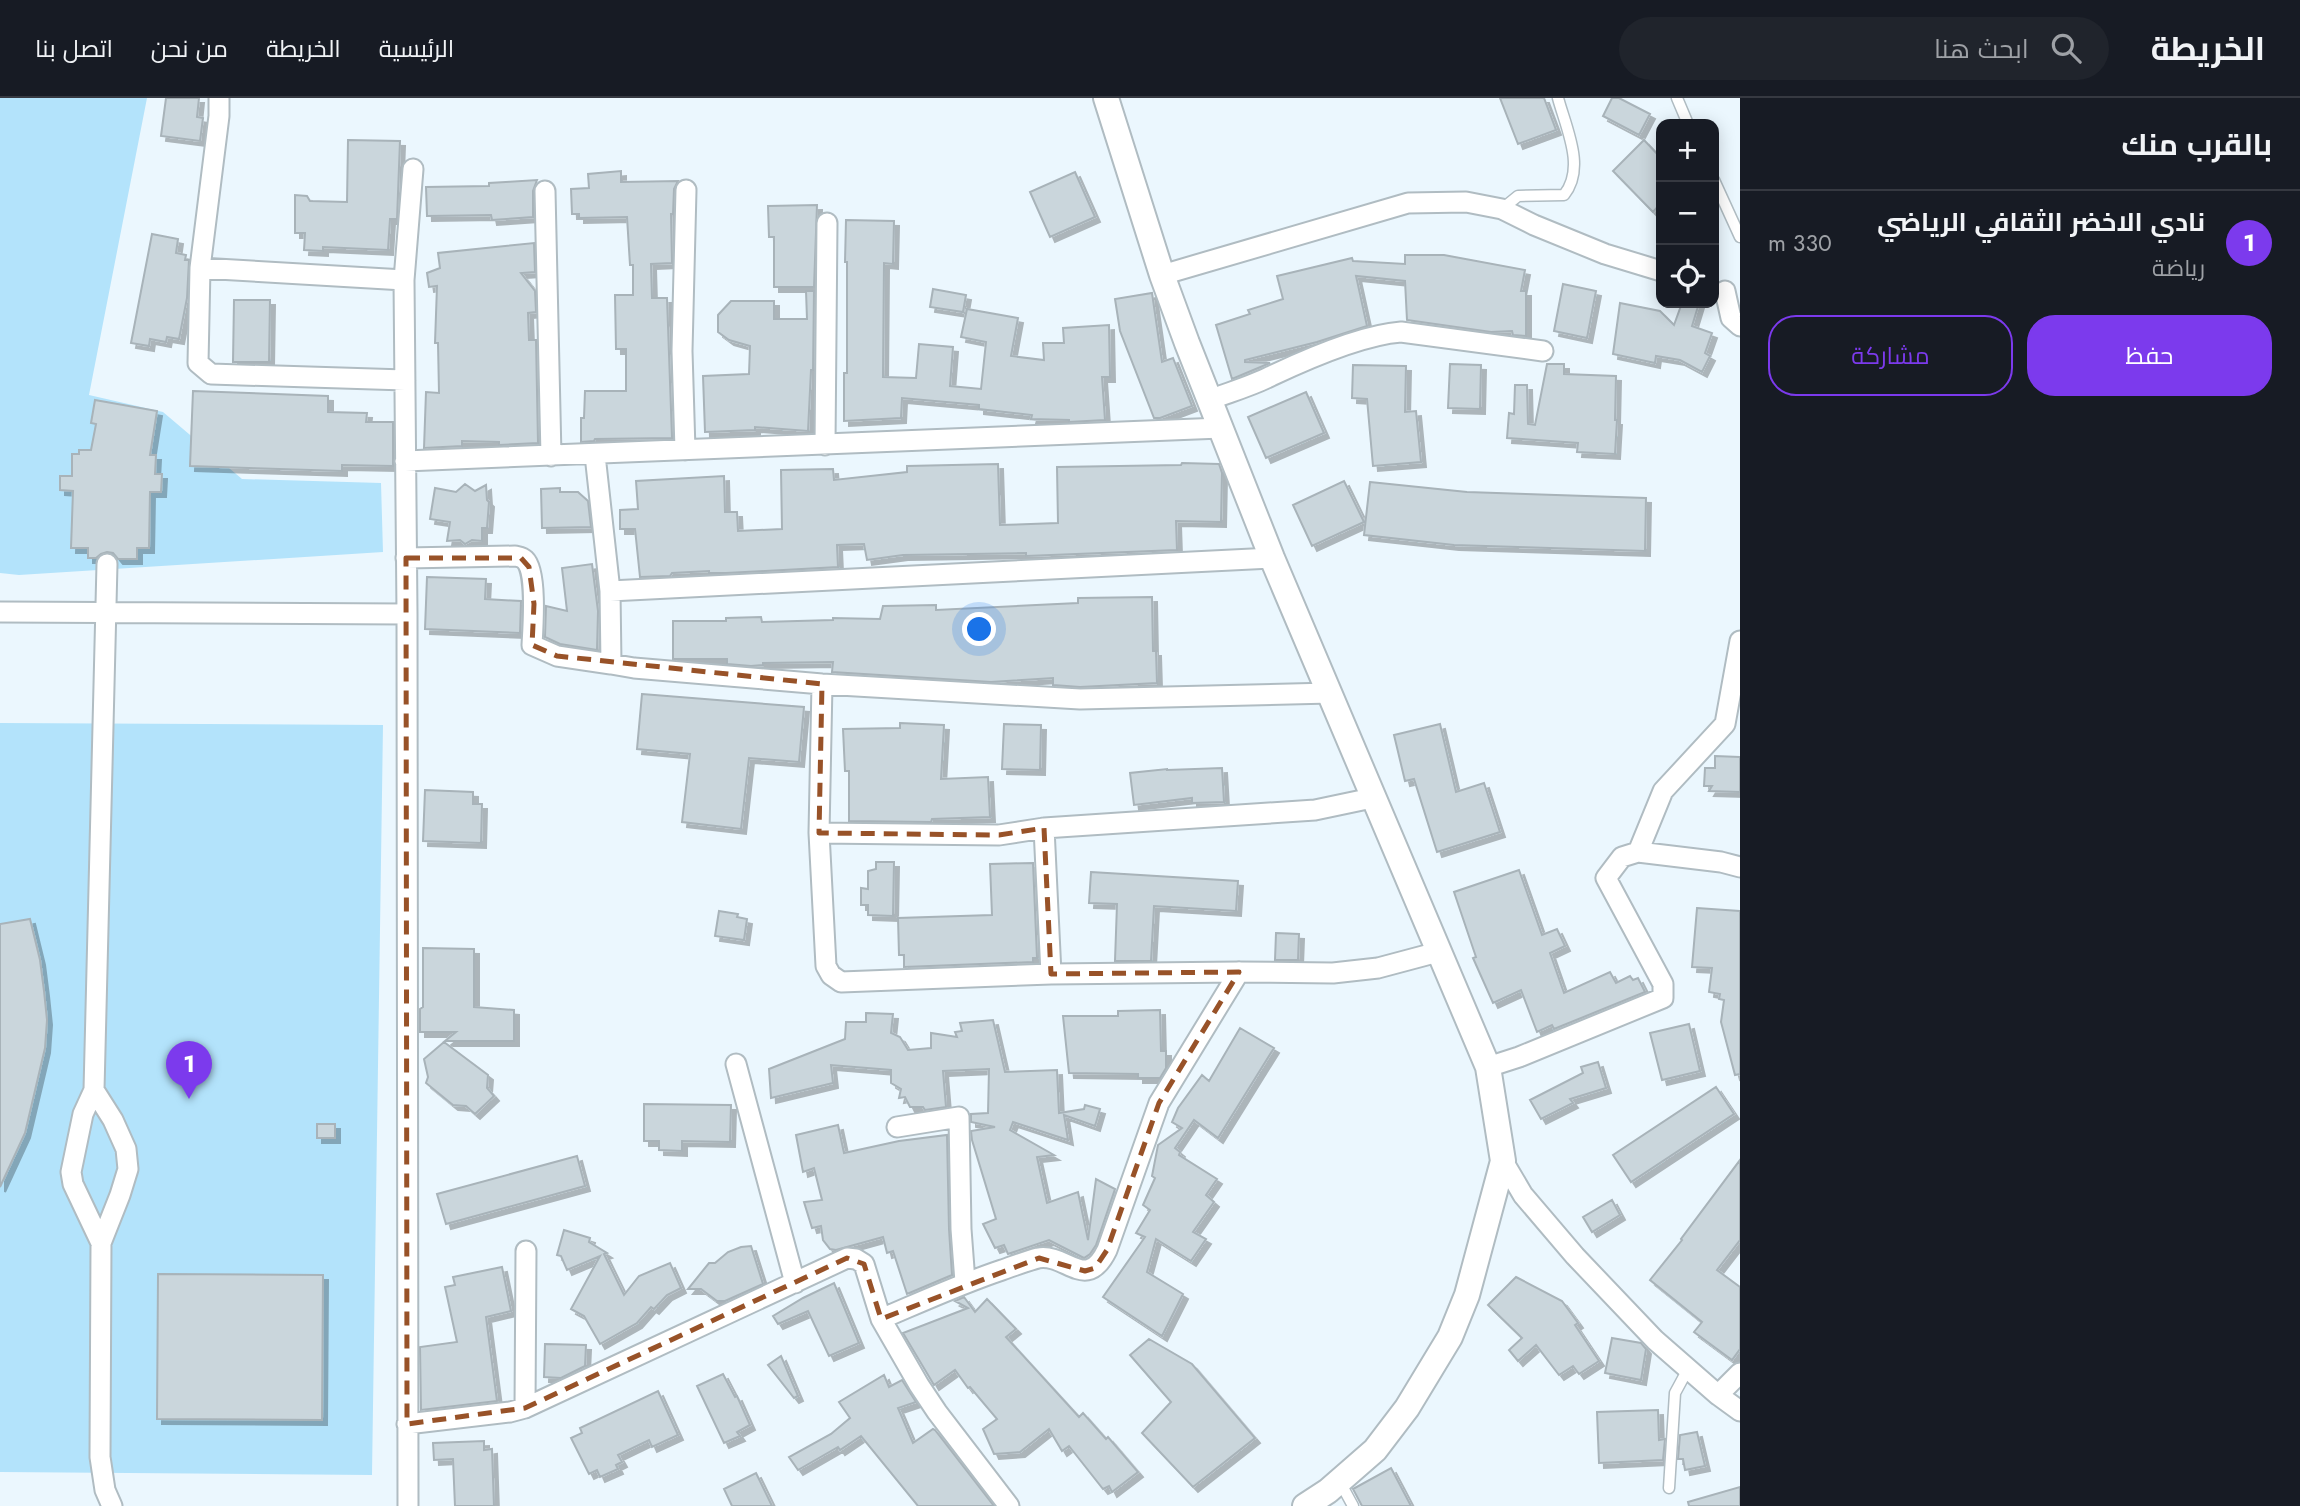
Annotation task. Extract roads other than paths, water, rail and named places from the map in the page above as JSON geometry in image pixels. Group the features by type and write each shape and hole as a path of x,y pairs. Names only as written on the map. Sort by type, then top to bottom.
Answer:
{"street":[{"path":"219,98 200,268 198,363 211,374 405,380"},
{"path":"1106,98 1162,275 1209,400 1372,798 1488,1067 1503,1161 1523,1195 1575,1256 1655,1340 1740,1412"},
{"path":"408,1506 404,280 413,169"},
{"path":"685,450 682,351 686,190"},
{"path":"545,191 551,456"},
{"path":"1162,275 1408,203 1466,202 1502,209 1605,254 1656,269"},
{"path":"825,445 827,223"},
{"path":"200,268 404,280"},
{"path":"1726,290 1731,318 1740,326"},
{"path":"1209,400 1271,376 1289,366 1383,334 1401,332 1543,351"},
{"path":"405,461 1221,428"},
{"path":"595,454 610,592 611,664"},
{"path":"406,558 522,558 527,561 529,567 534,604 532,645 557,656 634,668 822,684 1080,699 1331,693"},
{"path":"610,592 1272,558"},
{"path":"101,1243 73,1184 71,1172 83,1114 94,1090 107,564"},
{"path":"0,612 407,614"},
{"path":"1638,852 1662,791 1733,725 1740,641"},
{"path":"822,684 819,834 826,966 831,975 841,982 1051,974 1333,973 1378,968 1438,952"},
{"path":"819,834 999,835 1044,828 1315,810 1372,798"},
{"path":"1044,828 1051,974"},
{"path":"1488,1067 1663,998 1663,984 1606,878 1622,857 1638,852 1721,862 1740,867"},
{"path":"881,1319 965,1282 1039,1258 1055,1260 1085,1271 1095,1268 1103,1260 1158,1103 1239,972"},
{"path":"736,1064 795,1283"},
{"path":"94,1090 113,1120 126,1149 128,1169 101,1243 100,1457 105,1490 112,1506"},
{"path":"897,1127 959,1117 965,1282"},
{"path":"1305,1506 1375,1450 1407,1408 1450,1337 1467,1295 1503,1161"},
{"path":"525,1408 526,1251"},
{"path":"407,1424 525,1408 847,1258 856,1259 864,1264 881,1319 937,1412 1009,1506"},
{"path":"1718,1395 1740,1373"}],"lane":[{"path":"1502,209 1518,196 1564,195 1572,186 1576,162 1559,98"},
{"path":"1677,98 1686,119"},
{"path":"1715,182 1740,237"},
{"path":"1670,1488 1675,1393 1688,1369"},
{"path":"1339,1481 1353,1506"}],"place":[{"name":"نادي الاخضر الثقافي الرياضي","path":"189,1099"}]}
